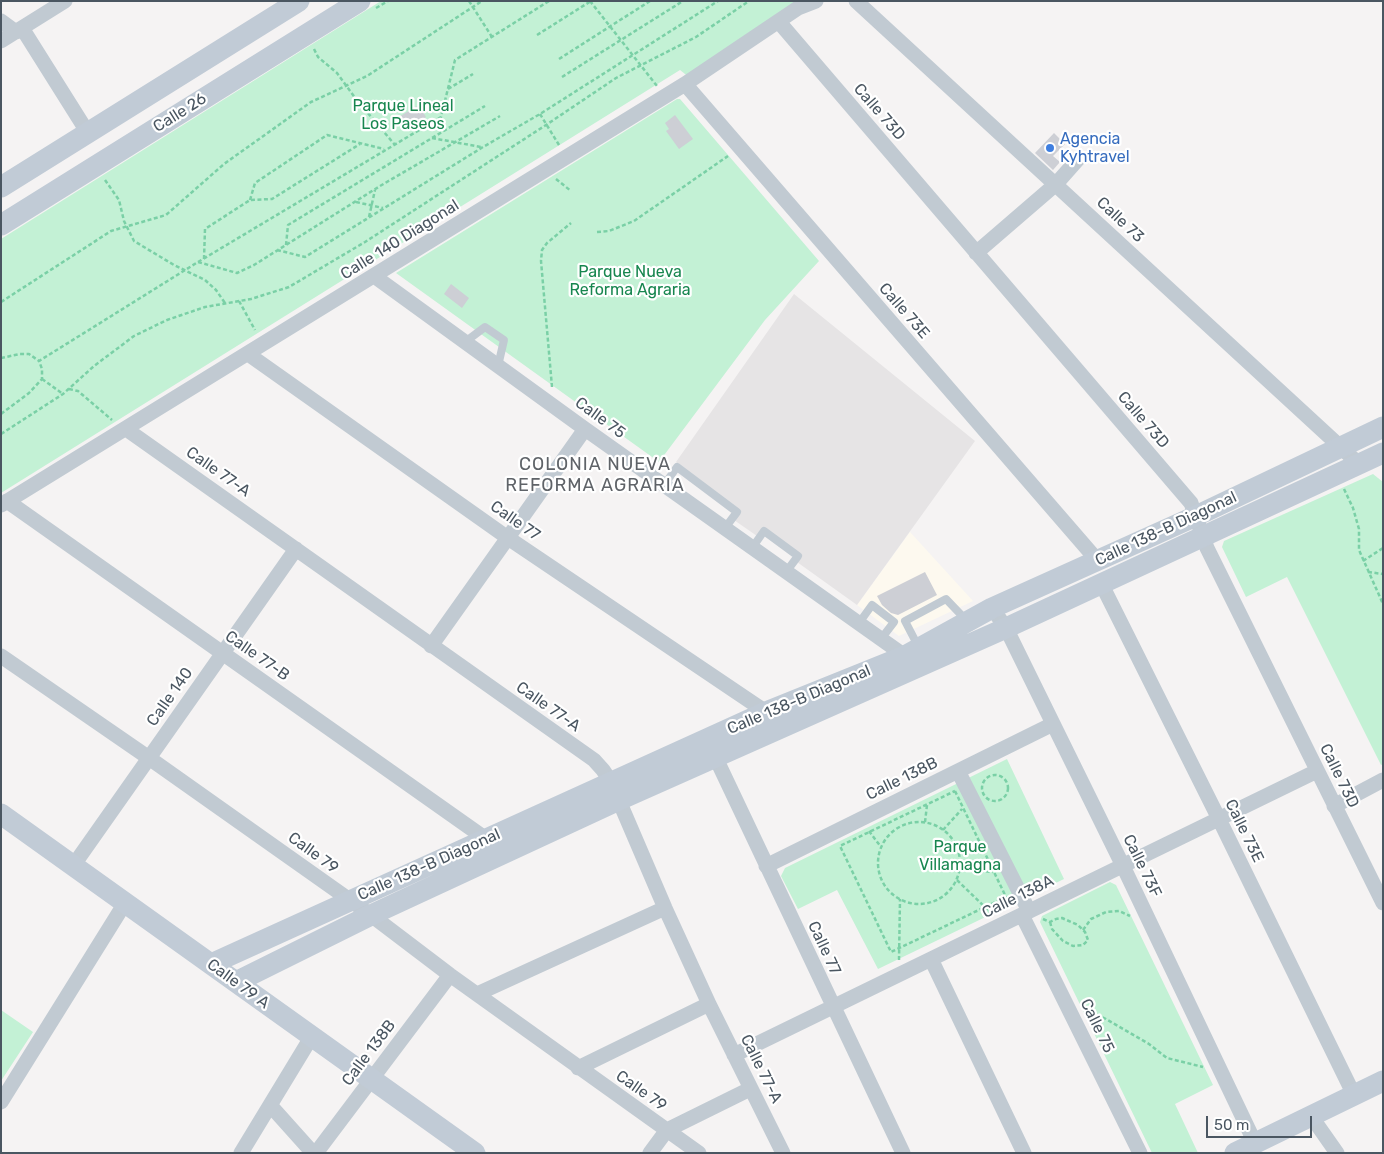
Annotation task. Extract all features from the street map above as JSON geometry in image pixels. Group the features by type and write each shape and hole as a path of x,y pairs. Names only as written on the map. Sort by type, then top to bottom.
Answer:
{"street":[{"path":"1,41 65,1"},
{"name":"Calle 26","path":"1,187 299,1"},
{"name":"Calle 26","path":"1,224 360,1"},
{"name":"Calle 140 Diagonal","path":"4,503 120,425 248,354 685,84 798,8 816,1"},
{"name":"Calle 73","path":"857,1 1359,464"},
{"path":"1,21 19,30 88,133"},
{"name":"Calle 73D","path":"779,22 1191,503 1206,548 1383,903"},
{"name":"Calle 73E","path":"685,84 1097,560"},
{"path":"976,253 1056,184 1078,158"},
{"name":"Calle 75","path":"374,276 858,624 881,639 912,652"},
{"name":"Calle 77","path":"248,354 508,538 766,712"},
{"name":"Calle 77-A","path":"120,425 594,760 603,770 615,791 709,1004 783,1153"},
{"name":"Calle 138-B Diagonal","path":"236,982 615,791 707,739 766,712 912,652 992,608 1196,516 1383,427"},
{"path":"432,646 585,429"},
{"name":"Calle 138-B Diagonal","path":"211,964 486,839 615,791 716,758 1006,628 1383,453"},
{"name":"Calle 77-B","path":"4,503 223,653 486,839"},
{"name":"Calle 140","path":"73,866 296,549"},
{"name":"Calle 73E","path":"1101,583 1354,1096"},
{"name":"Calle 73F","path":"992,608 1006,628 1123,866 1255,1143"},
{"name":"Calle 79","path":"1,656 371,915 450,976 699,1153"},
{"name":"Calle 138B","path":"766,866 1053,724"},
{"name":"Calle 77","path":"707,739 902,1153"},
{"name":"Calle 75","path":"958,771 1030,914 1140,1153"},
{"name":"Calle 138A","path":"734,1054 931,959 1030,914 1317,771"},
{"path":"1334,806 1383,780"},
{"name":"Calle 79 A","path":"1,814 475,1153"},
{"path":"1,1102 125,903"},
{"path":"477,994 665,908"},
{"path":"931,959 1024,1153"},
{"name":"Calle 138B","path":"315,1153 450,976"},
{"path":"578,1068 709,1004"},
{"path":"241,1153 312,1036"},
{"path":"1236,1153 1383,1081"},
{"path":"650,1153 667,1130 750,1089"},
{"path":"270,1105 315,1153"},
{"path":"1311,1116 1337,1153"}],"lane":[{"path":"465,342 485,327 504,340 498,366"},
{"path":"664,485 678,466 738,512 725,528"},
{"path":"912,652 905,621 946,599 968,622"},
{"path":"858,624 872,605 894,622 881,639"}],"path":[{"path":"469,1 492,37"},
{"path":"1,302 111,231 166,215 224,164 311,102 367,76 482,1"},
{"path":"39,361 198,262 441,117 455,60 549,1"},
{"path":"537,35 590,1 665,96"},
{"path":"559,59 650,1"},
{"path":"562,77 683,1"},
{"path":"277,250 305,257 540,114 718,1"},
{"path":"1,434 63,394 94,366 134,336 167,320 205,307 238,301 289,287 365,242 616,78 696,37 748,1"},
{"path":"306,35 318,57 337,73 395,144"},
{"path":"448,89 472,74"},
{"path":"286,245 288,225 485,106"},
{"path":"540,114 567,157"},
{"path":"198,262 238,273 500,116"},
{"path":"250,200 255,183 327,135 386,150"},
{"path":"431,138 483,148"},
{"path":"204,259 205,229 250,200 272,199 360,144"},
{"path":"597,232 609,231 634,221 730,155"},
{"path":"551,174 571,191"},
{"path":"104,178 119,200 126,226 134,241 205,280 216,290 225,303"},
{"path":"369,217 375,190"},
{"path":"356,202 383,208"},
{"path":"552,388 541,261 542,250 570,223"},
{"path":"238,301 256,330"},
{"path":"544,302 548,301"},
{"path":"1,358 29,354 39,361 42,369 42,379 28,393 1,414"},
{"path":"42,379 63,394"},
{"path":"69,389 78,391 91,400 120,425"},
{"path":"1342,486 1349,496 1359,529 1359,550 1383,604"},
{"path":"1364,561 1383,548"},
{"path":"1368,572 1383,574"},
{"path":"996,775 1004,778 1007,785 1006,794 1000,799 991,800 984,795 982,787 985,779 996,775"},
{"path":"955,791 1006,897 891,952 840,846 927,804 955,791"},
{"path":"925,822 928,796"},
{"path":"925,822 938,826 949,834 957,846 961,859 960,869 954,886 944,896 932,903 918,905 892,894 884,884 879,872 878,859 889,835 900,827 912,823 925,822"},
{"path":"865,826 882,847"},
{"path":"960,869 1010,873"},
{"path":"957,880 994,916"},
{"path":"898,962 900,899"},
{"path":"1083,930 1091,919 1106,912 1120,911 1133,918"},
{"path":"1030,914 1050,922"},
{"path":"1056,918 1062,918 1078,925 1088,940 1083,945 1073,946 1057,936 1050,922 1056,918"},
{"path":"1086,1020 1100,1016 1149,1044 1167,1058 1210,1068"}],"shaded area":[{"path":"794,294 975,441 857,605 797,562 801,557 764,528 757,536 734,520 741,511 676,462"},
{"path":"910,532 973,601 899,636 857,605"}],"green space":[{"name":"Parque Lineal Los Paseos","path":"381,1 813,1 690,78 680,70 1,493 1,239"},
{"name":"Parque Nueva Reforma Agraria","path":"677,99 680,99 819,261 765,320 659,462 396,273"},
{"path":"1373,474 1383,482 1383,764 1381,765 1287,577 1246,597 1222,547 1224,541"},
{"name":"Parque Villamagna","path":"1007,759 1064,879 878,969 837,890 798,909 781,876 785,868"},
{"path":"1110,882 1116,885 1213,1085 1175,1104 1198,1153 1152,1153 1040,922 1042,916"},
{"path":"1,1010 33,1032 1,1081"}],"building":[{"path":"419,105 426,117 404,130 397,118"},
{"path":"675,115 693,139 679,149 666,131 669,129 665,123"},
{"name":"Agencia Kyhtravel","path":"1054,133 1065,144 1053,156 1060,162 1053,170 1035,153"},
{"path":"451,284 469,298 462,308 444,294"},
{"path":"925,572 937,595 898,615 891,613 882,605 877,596"}],"place":[{"name":"Agencia Kyhtravel","path":"1050,148"}],"district":[{"name":"COLONIA NUEVA REFORMA AGRARIA","path":"595,475"}]}
